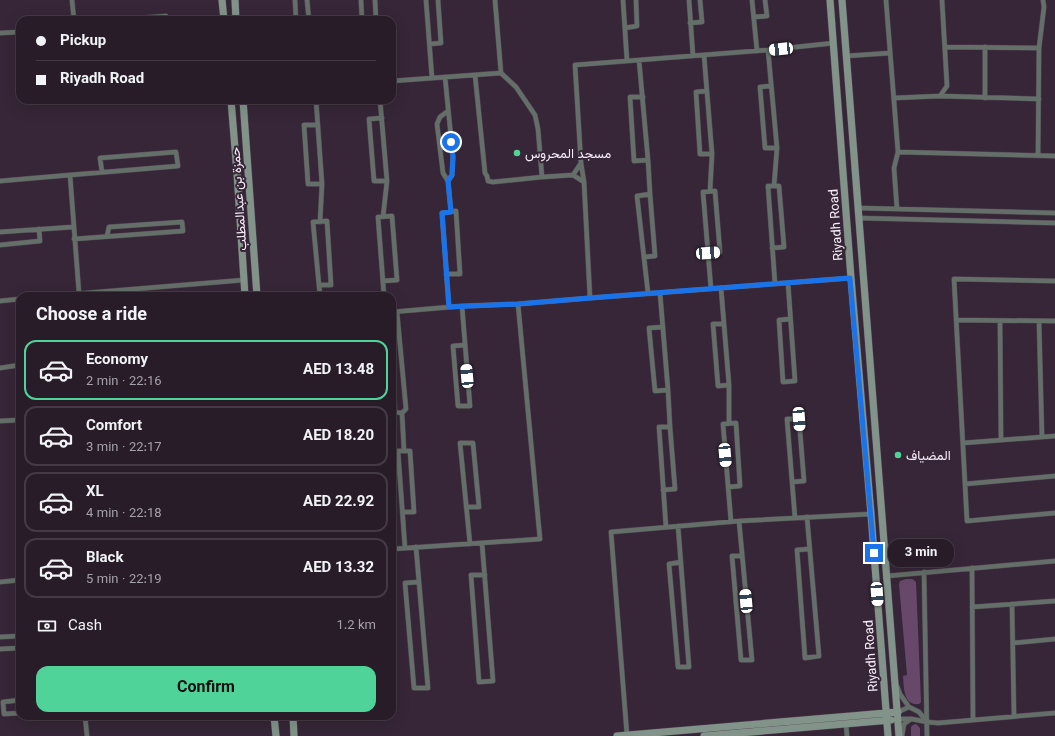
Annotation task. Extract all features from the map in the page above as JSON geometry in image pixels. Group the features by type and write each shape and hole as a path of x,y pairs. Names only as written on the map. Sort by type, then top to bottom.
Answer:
{"street":[{"path":"72,0 74,16"},
{"path":"222,0 224,16"},
{"path":"235,0 236,16"},
{"path":"294,0 296,16"},
{"path":"307,0 309,16"},
{"path":"360,0 362,16"},
{"path":"375,0 376,16"},
{"path":"426,0 432,78"},
{"path":"430,44 441,43 438,0"},
{"path":"495,0 501,73 516,87 535,115 538,129 542,177"},
{"path":"623,0 627,61"},
{"path":"625,28 637,26 636,0"},
{"path":"689,0 693,56"},
{"path":"690,23 702,22 700,0"},
{"path":"752,0 757,51"},
{"path":"754,17 767,16 765,0"},
{"name":"Riyadh Road","path":"830,0 850,278 871,514 888,736"},
{"path":"842,0 899,736"},
{"path":"886,0 898,152 894,168 897,209"},
{"path":"942,0 947,86 949,97"},
{"path":"1038,155 1039,48 1044,7 1043,0"},
{"path":"0,34 16,32"},
{"path":"590,298 584,182 581,163 575,65 757,51 834,43"},
{"path":"945,46 1039,48"},
{"path":"985,47 985,98"},
{"path":"768,50 777,148 774,186"},
{"path":"846,56 890,53"},
{"path":"704,55 712,154 710,191"},
{"path":"640,60 655,256 644,257"},
{"path":"396,81 501,73"},
{"path":"475,75 485,173 488,181 493,182 573,175 584,182"},
{"path":"445,77 453,157 452,175 448,181"},
{"path":"771,86 760,87 764,148 777,148"},
{"path":"940,96 947,86"},
{"path":"707,91 696,92 700,154 712,154"},
{"path":"894,98 940,96 1039,99"},
{"path":"643,97 630,97 634,161 648,160"},
{"name":"حمزة بن عبدالمطلب","path":"231,104 238,173 245,292"},
{"name":"حمزة بن عبدالمطلب","path":"243,104 257,292"},
{"path":"316,104 322,184 320,222"},
{"path":"380,104 387,181 383,217"},
{"path":"448,110 440,117 437,124 443,173 448,181 451,212"},
{"path":"382,118 369,119 374,182 387,181"},
{"path":"318,125 304,125 308,184 322,184"},
{"path":"0,181 178,166 176,152 100,158 102,172"},
{"path":"898,152 1055,156"},
{"path":"573,175 581,163"},
{"path":"238,173 248,176"},
{"path":"70,175 79,292"},
{"path":"772,248 784,247 779,186 768,186 772,248 775,284"},
{"path":"708,253 720,252 715,191 704,192 708,253 711,289"},
{"path":"648,293 637,196 650,194"},
{"path":"239,198 249,201"},
{"path":"858,208 1055,213"},
{"path":"446,274 460,274 456,211 442,213 446,274 449,307"},
{"path":"383,280 397,280 392,216 378,217 384,292"},
{"path":"858,218 1055,223"},
{"path":"319,285 331,285 327,221 313,222 320,292"},
{"path":"74,239 183,231 182,222 109,227 107,236"},
{"path":"0,232 73,227"},
{"path":"0,245 40,241 40,229"},
{"path":"396,312 462,306 518,304 850,278"},
{"path":"1055,281 954,279 967,520 1055,513"},
{"path":"93,292 244,280"},
{"path":"788,283 794,381 783,382 779,320 790,319"},
{"path":"721,288 729,386 729,423"},
{"path":"660,293 675,489 663,490"},
{"path":"0,301 16,299"},
{"path":"396,549 540,539 518,304"},
{"path":"462,306 470,406 458,406 453,346 465,345"},
{"path":"956,320 1055,321"},
{"path":"1000,321 1001,440"},
{"path":"1039,321 1042,437"},
{"path":"396,323 401,352 406,409 402,413 404,451"},
{"path":"724,324 713,324 718,386 729,386"},
{"path":"662,327 649,328 655,391 668,390"},
{"path":"396,354 401,352"},
{"path":"0,368 16,366"},
{"path":"396,412 402,413"},
{"path":"792,482 804,480 799,419 787,419 792,482 795,518"},
{"path":"0,421 16,420"},
{"path":"728,487 740,486 736,423 723,424 728,487 731,522"},
{"path":"666,527 659,427 670,427"},
{"path":"963,443 1055,436"},
{"path":"466,507 479,507 473,443 460,443 466,507 470,544"},
{"path":"403,512 414,512 410,451 398,451 405,548"},
{"path":"965,484 1055,476"},
{"path":"627,735 611,532 739,521 871,514"},
{"path":"807,517 819,656 805,658 797,550 809,549"},
{"path":"739,521 752,660 741,660 740,652 732,556 742,556"},
{"path":"678,526 681,562 689,667 678,667 669,564 681,562"},
{"path":"482,543 485,574 493,681 479,682 471,575 485,574"},
{"path":"416,547 419,582 428,688 414,688 405,583 419,582"},
{"path":"887,576 1055,561"},
{"path":"972,568 973,720"},
{"path":"923,720 924,572"},
{"path":"0,582 16,580"},
{"path":"972,607 1055,601"},
{"path":"1012,604 1014,716"},
{"path":"0,637 16,636"},
{"path":"1012,643 1055,639"},
{"path":"0,649 16,648"},
{"path":"895,680 900,694 909,707 919,712 923,720 927,736"},
{"path":"16,700 3,702 4,714 16,713"},
{"path":"898,716 909,707"},
{"path":"617,736 887,716 898,716 938,723 1055,713"},
{"path":"704,736 846,724 887,716"},
{"path":"902,736 904,724 912,719"},
{"path":"85,720 87,736"},
{"path":"274,720 276,736"},
{"path":"293,720 294,736"},
{"path":"846,724 847,736"}],"shaded area":[{"path":"913,579 916,582 921,702 919,704 914,704 907,699 905,695 903,676 907,675 899,584 900,581"},
{"path":"916,724 920,728 920,736 911,736 911,727"}],"place":[{"name":"مسجد المحروس","path":"517,153"},
{"name":"المضياف","path":"898,455"}],"route":[{"path":"451,142 453,157 452,175 448,181 451,212 442,213 449,307 518,304 850,278 874,553"}]}
